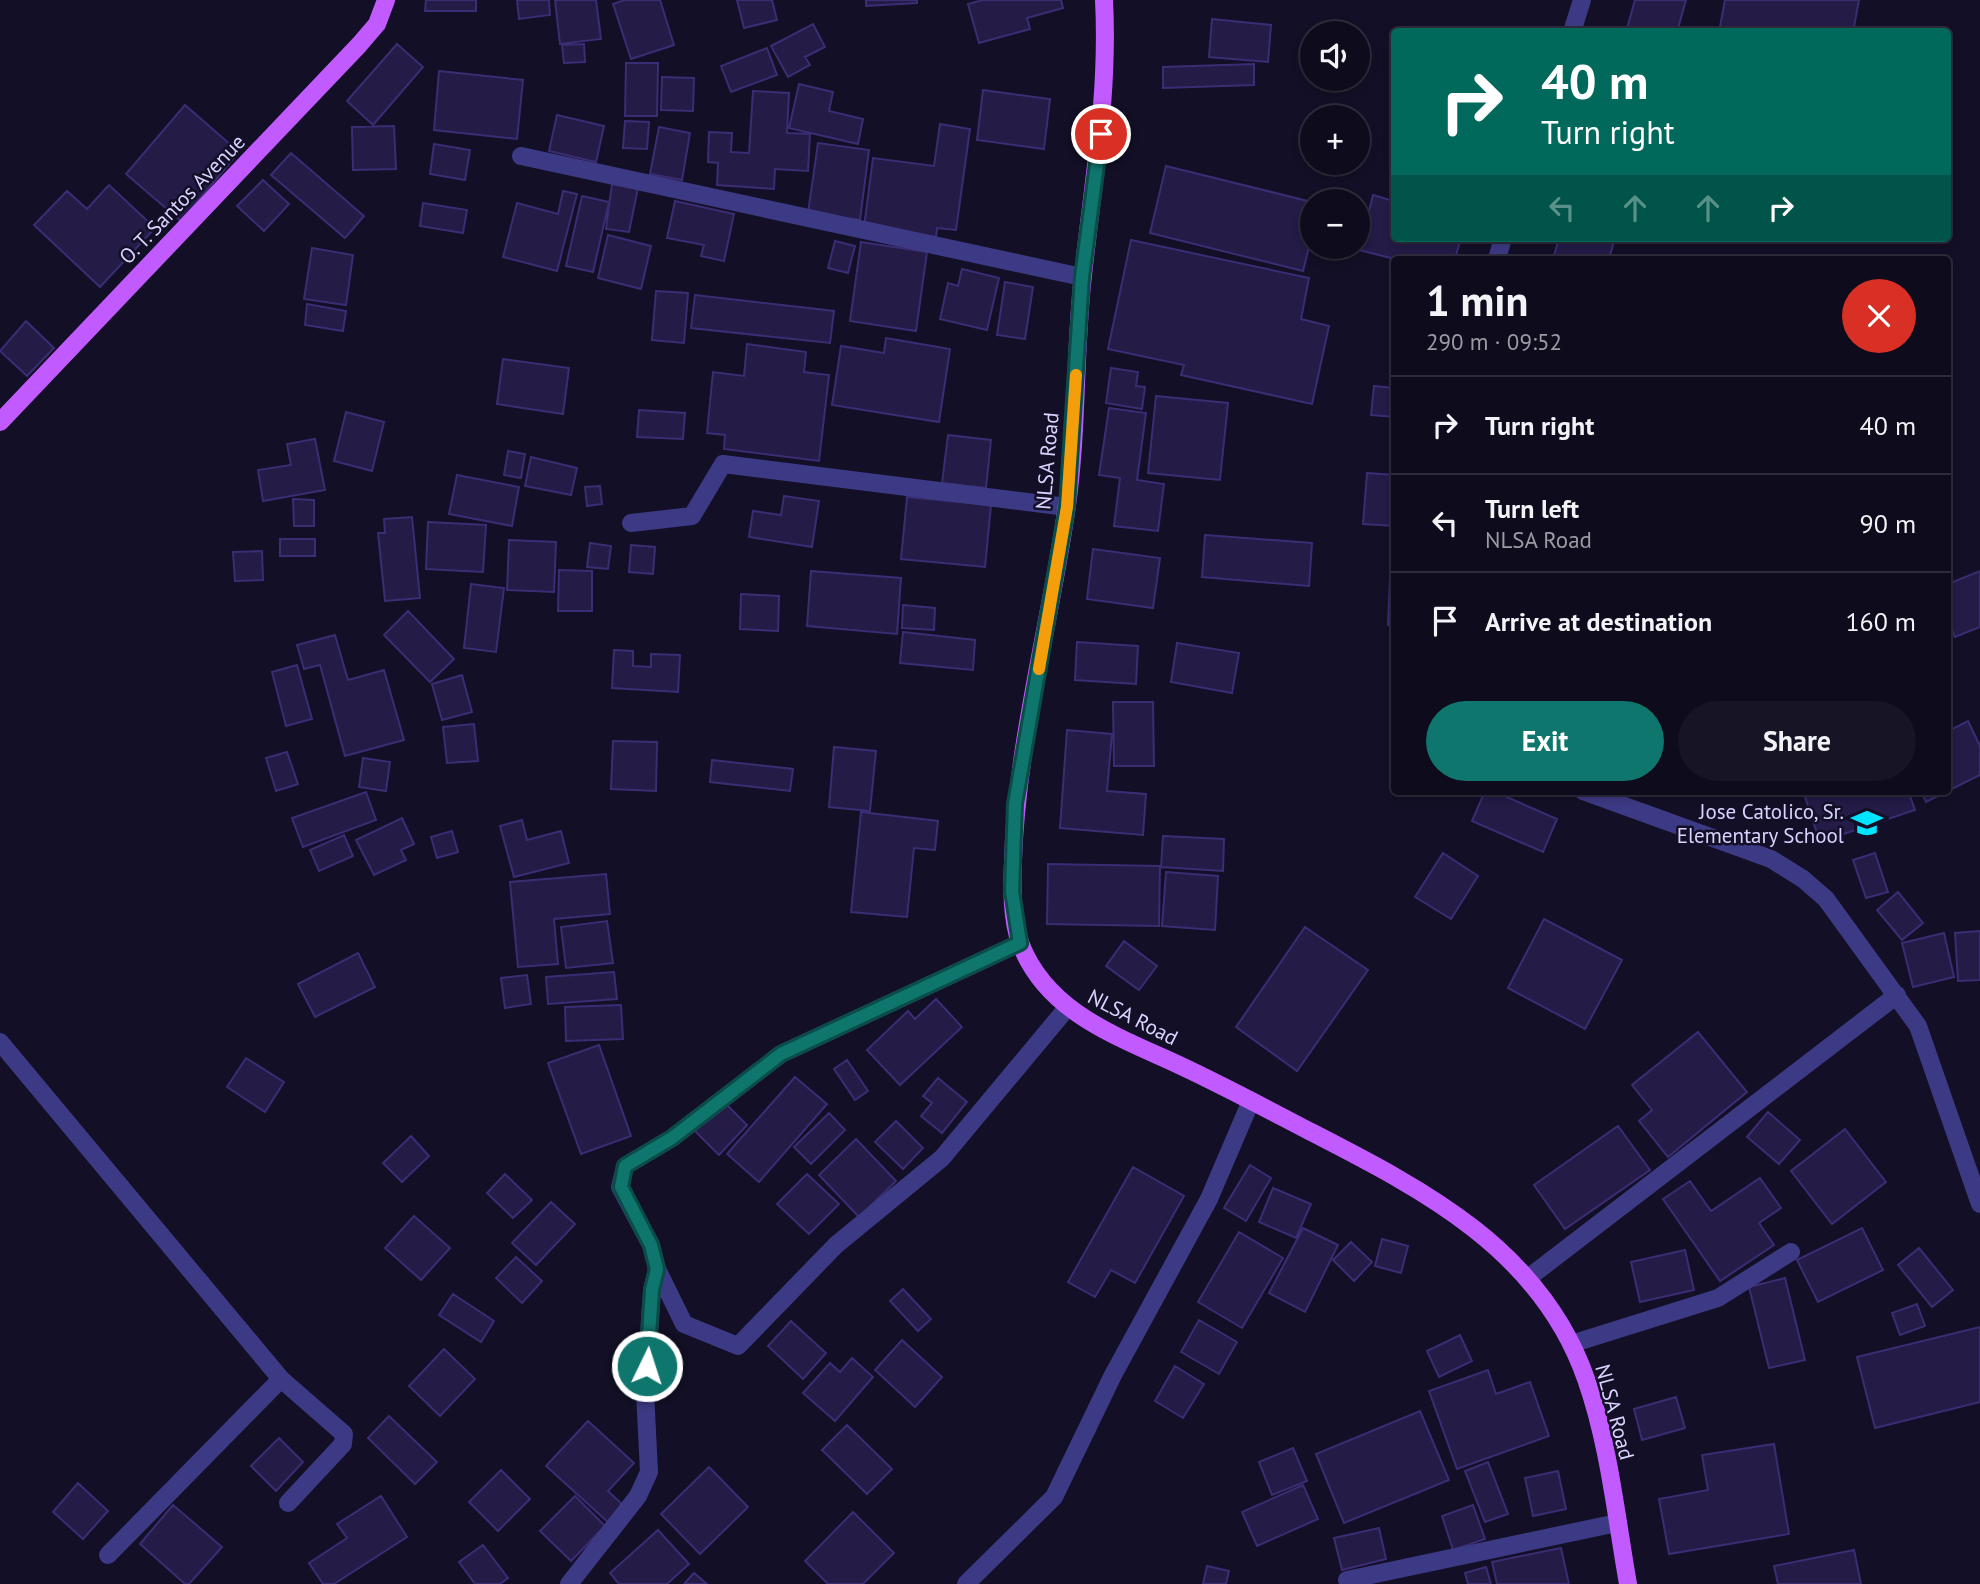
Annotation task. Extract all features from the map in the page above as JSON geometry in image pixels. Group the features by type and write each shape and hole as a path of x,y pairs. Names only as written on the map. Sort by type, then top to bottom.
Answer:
{"main road":[{"name":"O. T. Santos Avenue","path":"0,422 359,45 377,24 386,8 386,0"},
{"name":"NLSA Road","path":"1104,0 1107,60 1082,277 1067,507 1015,804 1012,891 1020,943 1040,977 1067,1009 1106,1032 1251,1101 1380,1167 1468,1221 1528,1278 1538,1289 1586,1377 1598,1423 1628,1584"}],"street":[{"path":"1573,28 1582,0"},
{"path":"521,156 1082,277"},
{"path":"631,523 692,516 723,464 1067,507"},
{"path":"1594,795 1772,859 1803,879 1826,899 1918,1026 1980,1204"},
{"path":"1020,943 781,1054 672,1138 625,1166 621,1187 651,1245 657,1269 684,1324 738,1346 836,1245 943,1158 1067,1009"},
{"path":"1528,1278 1898,995"},
{"path":"0,1042 281,1379 344,1434 343,1444 288,1503"},
{"path":"965,1584 1054,1497 1113,1375 1209,1199 1251,1101"},
{"path":"1570,1344 1718,1298 1791,1252"},
{"path":"569,1584 638,1496 649,1472 645,1392 652,1290 657,1269"},
{"path":"108,1555 281,1379"},
{"path":"1347,1580 1617,1524"}],"building":[{"path":"426,0 476,0 476,11 425,11"},
{"path":"517,0 549,0 550,15 519,19"},
{"path":"555,0 596,0 601,39 560,44"},
{"path":"625,0 660,0 674,45 631,59 613,4"},
{"path":"737,0 772,0 777,20 744,28"},
{"path":"866,0 917,0 917,3 866,6"},
{"path":"983,0 1061,0 1063,8 1027,18 1030,29 979,43 968,4"},
{"path":"1635,0 1686,0 1678,28 1627,28"},
{"path":"1725,0 1859,0 1854,28 1720,28"},
{"path":"1212,19 1271,25 1268,62 1209,57"},
{"path":"813,24 825,47 805,57 810,65 788,77 771,46"},
{"path":"397,44 423,67 373,125 347,101"},
{"path":"584,44 585,62 564,63 562,45"},
{"path":"767,48 777,75 731,92 721,66"},
{"path":"626,63 658,63 657,116 625,116"},
{"path":"1254,64 1254,85 1163,88 1163,67"},
{"path":"439,71 523,80 517,139 434,130"},
{"path":"662,77 694,78 693,111 661,110"},
{"path":"799,84 833,92 829,111 863,119 858,144 789,128"},
{"path":"983,90 1050,99 1044,149 977,140"},
{"path":"753,91 789,93 787,133 810,134 808,171 775,169 774,189 717,185 718,163 708,162 709,132 732,133 731,152 749,153"},
{"path":"185,105 239,152 181,221 126,174"},
{"path":"557,115 604,126 596,162 549,151"},
{"path":"625,121 649,122 647,149 623,148"},
{"path":"940,124 970,129 956,230 937,228 936,237 864,227 873,158 934,166"},
{"path":"394,126 396,169 353,170 352,127"},
{"path":"659,127 690,133 682,180 650,174"},
{"path":"818,143 869,150 860,220 808,213"},
{"path":"434,144 470,150 465,180 430,174"},
{"path":"291,153 364,216 345,238 271,175"},
{"path":"1166,166 1300,199 1300,259 1306,259 1303,271 1150,233"},
{"path":"263,180 289,204 264,231 237,206"},
{"path":"612,184 638,188 629,232 606,229"},
{"path":"109,185 155,228 100,287 34,225 67,191 87,209"},
{"path":"563,191 577,194 557,271 503,257 517,203 558,214"},
{"path":"1373,195 1390,200 1391,197 1391,242 1460,242 1456,256 1391,258 1370,253 1370,207"},
{"path":"582,196 609,202 593,272 566,266"},
{"path":"675,201 734,214 724,261 701,256 704,245 667,238"},
{"path":"423,203 467,210 463,233 420,226"},
{"path":"608,235 651,246 641,289 598,278"},
{"path":"1131,240 1309,278 1301,319 1329,326 1312,404 1181,375 1184,365 1108,349"},
{"path":"835,241 855,246 848,273 828,268"},
{"path":"861,242 927,252 916,331 850,321"},
{"path":"1558,242 1614,242 1610,256 1554,256"},
{"path":"312,248 353,255 346,305 304,299"},
{"path":"962,269 999,278 987,330 940,319 948,283 958,286"},
{"path":"1005,282 1033,287 1025,339 997,335"},
{"path":"656,291 688,293 684,343 652,340"},
{"path":"695,295 834,311 830,343 691,328"},
{"path":"307,304 346,311 343,331 305,325"},
{"path":"26,321 54,348 27,376 0,351"},
{"path":"886,338 950,349 939,422 832,405 841,346 884,353"},
{"path":"747,344 806,352 804,372 829,375 819,461 724,449 725,435 707,433 713,372 744,376"},
{"path":"503,359 569,368 563,414 497,404"},
{"path":"1111,368 1138,372 1136,386 1145,387 1142,409 1106,403"},
{"path":"1374,386 1391,388 1391,417 1371,415"},
{"path":"1156,396 1228,403 1220,480 1148,473"},
{"path":"1109,408 1146,413 1137,480 1164,484 1158,531 1114,526 1120,478 1099,475"},
{"path":"639,410 685,413 683,439 637,437"},
{"path":"346,412 384,422 372,471 334,461"},
{"path":"948,435 991,440 986,488 942,483"},
{"path":"315,439 325,490 263,501 258,470 291,465 287,444"},
{"path":"508,451 525,454 521,478 504,475"},
{"path":"531,457 577,468 571,495 525,486"},
{"path":"1367,473 1391,475 1391,526 1363,524"},
{"path":"457,475 519,487 512,526 449,514"},
{"path":"600,486 602,504 587,506 585,487"},
{"path":"784,496 819,501 812,547 749,537 753,511 781,515"},
{"path":"907,497 991,505 985,567 901,559"},
{"path":"293,499 314,500 314,526 294,526"},
{"path":"412,517 420,598 385,601 378,533 385,533 384,519"},
{"path":"428,522 486,525 483,572 426,569"},
{"path":"1205,535 1312,543 1309,586 1202,577"},
{"path":"280,539 315,539 315,556 280,556"},
{"path":"509,540 556,542 554,592 507,590"},
{"path":"590,543 611,546 608,569 587,567"},
{"path":"631,545 655,547 653,574 629,572"},
{"path":"1093,549 1160,558 1153,608 1087,599"},
{"path":"262,551 263,580 235,581 233,552"},
{"path":"559,570 592,571 592,611 558,611"},
{"path":"811,571 901,578 897,634 807,626"},
{"path":"1980,571 1980,627 1955,637 1951,627 1951,583"},
{"path":"1390,576 1391,576 1391,625 1388,625"},
{"path":"471,584 504,588 496,652 464,648"},
{"path":"741,594 779,596 778,631 740,629"},
{"path":"903,605 935,608 934,630 902,628"},
{"path":"408,611 454,659 430,682 384,635"},
{"path":"903,632 975,640 973,670 900,663"},
{"path":"335,635 348,680 384,670 404,740 345,756 320,665 304,669 297,645"},
{"path":"1077,642 1138,646 1136,684 1075,680"},
{"path":"1177,643 1239,653 1232,693 1171,682"},
{"path":"614,650 633,651 633,666 651,667 651,654 680,655 678,692 612,688"},
{"path":"297,665 312,719 286,726 272,672"},
{"path":"462,675 472,712 442,720 432,684"},
{"path":"1113,702 1153,702 1154,766 1114,766"},
{"path":"1968,721 1980,746 1980,775 1951,790 1951,730"},
{"path":"474,724 478,761 447,763 443,727"},
{"path":"1067,730 1112,734 1107,791 1146,794 1143,835 1060,828"},
{"path":"613,741 657,742 656,791 611,789"},
{"path":"834,747 876,751 870,811 829,807"},
{"path":"287,752 298,784 276,791 266,758"},
{"path":"363,758 390,762 386,791 359,787"},
{"path":"712,760 793,769 790,791 710,782"},
{"path":"366,792 376,820 303,847 292,818"},
{"path":"1483,795 1502,795 1557,819 1543,852 1472,821"},
{"path":"1804,795 1909,795 1915,810 1820,842"},
{"path":"1923,795 1940,795 1926,802"},
{"path":"861,812 938,821 935,850 914,848 907,917 851,912"},
{"path":"402,818 414,844 401,850 406,860 374,875 356,840"},
{"path":"522,820 527,840 561,831 569,863 514,877 500,826"},
{"path":"452,831 458,852 437,858 431,837"},
{"path":"344,835 353,856 319,871 310,850"},
{"path":"1163,836 1224,839 1223,871 1161,867"},
{"path":"1443,853 1478,876 1451,919 1415,897"},
{"path":"1875,853 1888,892 1866,898 1853,860"},
{"path":"1048,864 1160,866 1159,926 1047,924"},
{"path":"1166,872 1218,876 1215,930 1162,926"},
{"path":"606,874 610,914 554,919 558,964 518,967 510,882"},
{"path":"1898,892 1923,923 1902,940 1877,910"},
{"path":"1544,919 1622,960 1585,1029 1508,988"},
{"path":"607,921 613,963 566,968 561,927"},
{"path":"1305,927 1368,970 1297,1071 1236,1027"},
{"path":"1980,931 1980,980 1958,981 1955,933"},
{"path":"1944,933 1954,977 1913,987 1902,943"},
{"path":"1124,941 1157,966 1139,990 1106,966"},
{"path":"358,953 375,987 315,1017 298,984"},
{"path":"614,972 617,999 548,1004 546,977"},
{"path":"527,975 531,1004 505,1008 501,978"},
{"path":"936,999 962,1027 900,1085 867,1050 908,1011 915,1019"},
{"path":"621,1005 623,1039 566,1041 565,1007"},
{"path":"1698,1032 1747,1092 1668,1157 1639,1121 1652,1110 1632,1085"},
{"path":"599,1045 631,1136 581,1154 548,1063"},
{"path":"246,1058 284,1082 265,1112 227,1087"},
{"path":"847,1060 868,1091 855,1100 834,1069"},
{"path":"795,1077 827,1104 759,1182 727,1154"},
{"path":"938,1078 967,1102 942,1133 921,1116 932,1103 923,1096"},
{"path":"726,1104 747,1125 719,1155 695,1131"},
{"path":"1768,1112 1800,1140 1779,1164 1747,1137"},
{"path":"829,1113 845,1130 811,1164 794,1147"},
{"path":"896,1121 923,1148 903,1169 875,1142"},
{"path":"1618,1126 1650,1170 1565,1229 1534,1185"},
{"path":"1845,1129 1886,1182 1832,1224 1791,1171"},
{"path":"411,1136 429,1156 402,1182 383,1163"},
{"path":"856,1139 896,1181 859,1217 819,1175"},
{"path":"1250,1165 1271,1178 1246,1221 1224,1208"},
{"path":"1133,1167 1184,1196 1135,1283 1111,1270 1095,1297 1068,1282"},
{"path":"505,1174 532,1200 513,1218 487,1193"},
{"path":"807,1174 839,1204 809,1234 777,1204"},
{"path":"1760,1178 1781,1208 1759,1223 1774,1245 1720,1281 1663,1199 1690,1181 1711,1211"},
{"path":"1273,1188 1311,1204 1296,1238 1259,1222"},
{"path":"551,1202 575,1224 536,1265 512,1243"},
{"path":"414,1216 450,1248 421,1280 385,1248"},
{"path":"1303,1228 1338,1245 1305,1312 1269,1293"},
{"path":"1862,1228 1883,1270 1818,1302 1797,1260"},
{"path":"1239,1232 1283,1258 1242,1328 1198,1302"},
{"path":"1382,1239 1408,1246 1401,1273 1375,1266"},
{"path":"1351,1242 1372,1262 1354,1281 1333,1260"},
{"path":"1919,1248 1953,1290 1932,1307 1898,1265"},
{"path":"1685,1250 1694,1290 1640,1302 1631,1262"},
{"path":"516,1257 542,1281 522,1303 496,1278"},
{"path":"1785,1278 1805,1360 1769,1368 1749,1287"},
{"path":"903,1289 931,1319 918,1331 890,1301"},
{"path":"453,1294 494,1321 481,1342 439,1315"},
{"path":"1917,1304 1925,1326 1900,1335 1892,1313"},
{"path":"1199,1320 1237,1342 1219,1374 1181,1352"},
{"path":"791,1321 826,1353 803,1379 768,1346"},
{"path":"1980,1327 1980,1402 1875,1428 1857,1357"},
{"path":"1460,1335 1472,1361 1439,1377 1427,1351"},
{"path":"902,1340 942,1377 915,1407 875,1370"},
{"path":"444,1349 475,1379 440,1416 409,1386"},
{"path":"852,1358 873,1377 835,1421 803,1393 830,1363 840,1372"},
{"path":"1175,1366 1204,1384 1183,1418 1155,1401"},
{"path":"1488,1370 1496,1394 1530,1382 1549,1436 1457,1469 1429,1391"},
{"path":"1676,1397 1685,1428 1642,1440 1634,1409"},
{"path":"1420,1411 1449,1480 1344,1523 1316,1454"},
{"path":"389,1416 437,1462 415,1484 368,1438"},
{"path":"588,1421 634,1463 608,1491 624,1506 609,1523 546,1466"},
{"path":"847,1425 892,1469 867,1494 822,1450"},
{"path":"279,1438 303,1462 276,1491 251,1466"},
{"path":"1774,1444 1789,1534 1669,1554 1659,1499 1708,1490 1702,1455"},
{"path":"1293,1448 1307,1481 1272,1495 1259,1462"},
{"path":"1488,1462 1508,1514 1485,1522 1465,1471"},
{"path":"709,1467 748,1507 700,1554 661,1514"},
{"path":"501,1470 530,1499 498,1531 469,1502"},
{"path":"1558,1471 1566,1509 1533,1516 1525,1478"},
{"path":"78,1483 108,1511 83,1539 53,1512"},
{"path":"1303,1485 1318,1519 1257,1546 1242,1512"},
{"path":"381,1496 407,1537 334,1584 323,1584 309,1563 347,1538 337,1524"},
{"path":"575,1496 605,1526 571,1561 540,1531"},
{"path":"173,1505 222,1547 189,1584 185,1584 140,1544"},
{"path":"1473,1505 1485,1539 1453,1550 1442,1516"},
{"path":"853,1512 894,1553 863,1584 828,1584 805,1561"},
{"path":"1379,1528 1386,1559 1342,1570 1334,1538"},
{"path":"658,1530 689,1564 667,1584 619,1584 610,1573"},
{"path":"483,1545 508,1578 500,1584 475,1584 459,1562"},
{"path":"1561,1548 1569,1584 1497,1584 1492,1562"},
{"path":"1854,1550 1861,1584 1778,1584 1774,1566"},
{"path":"1207,1566 1229,1571 1226,1584 1203,1584"},
{"path":"1486,1567 1491,1584 1468,1584 1465,1573"},
{"path":"694,1573 707,1584 684,1584"}],"slow traffic":[{"path":"1039,669 1067,507 1076,375"}],"place":[{"name":"Jose Catolico, Sr. Elementary School","path":"1867,823"}],"route":[{"path":"647,1366 652,1290 657,1269 651,1245 621,1187 625,1166 672,1138 781,1054 1020,943 1012,891 1015,804 1067,507 1082,277 1101,134"}]}
